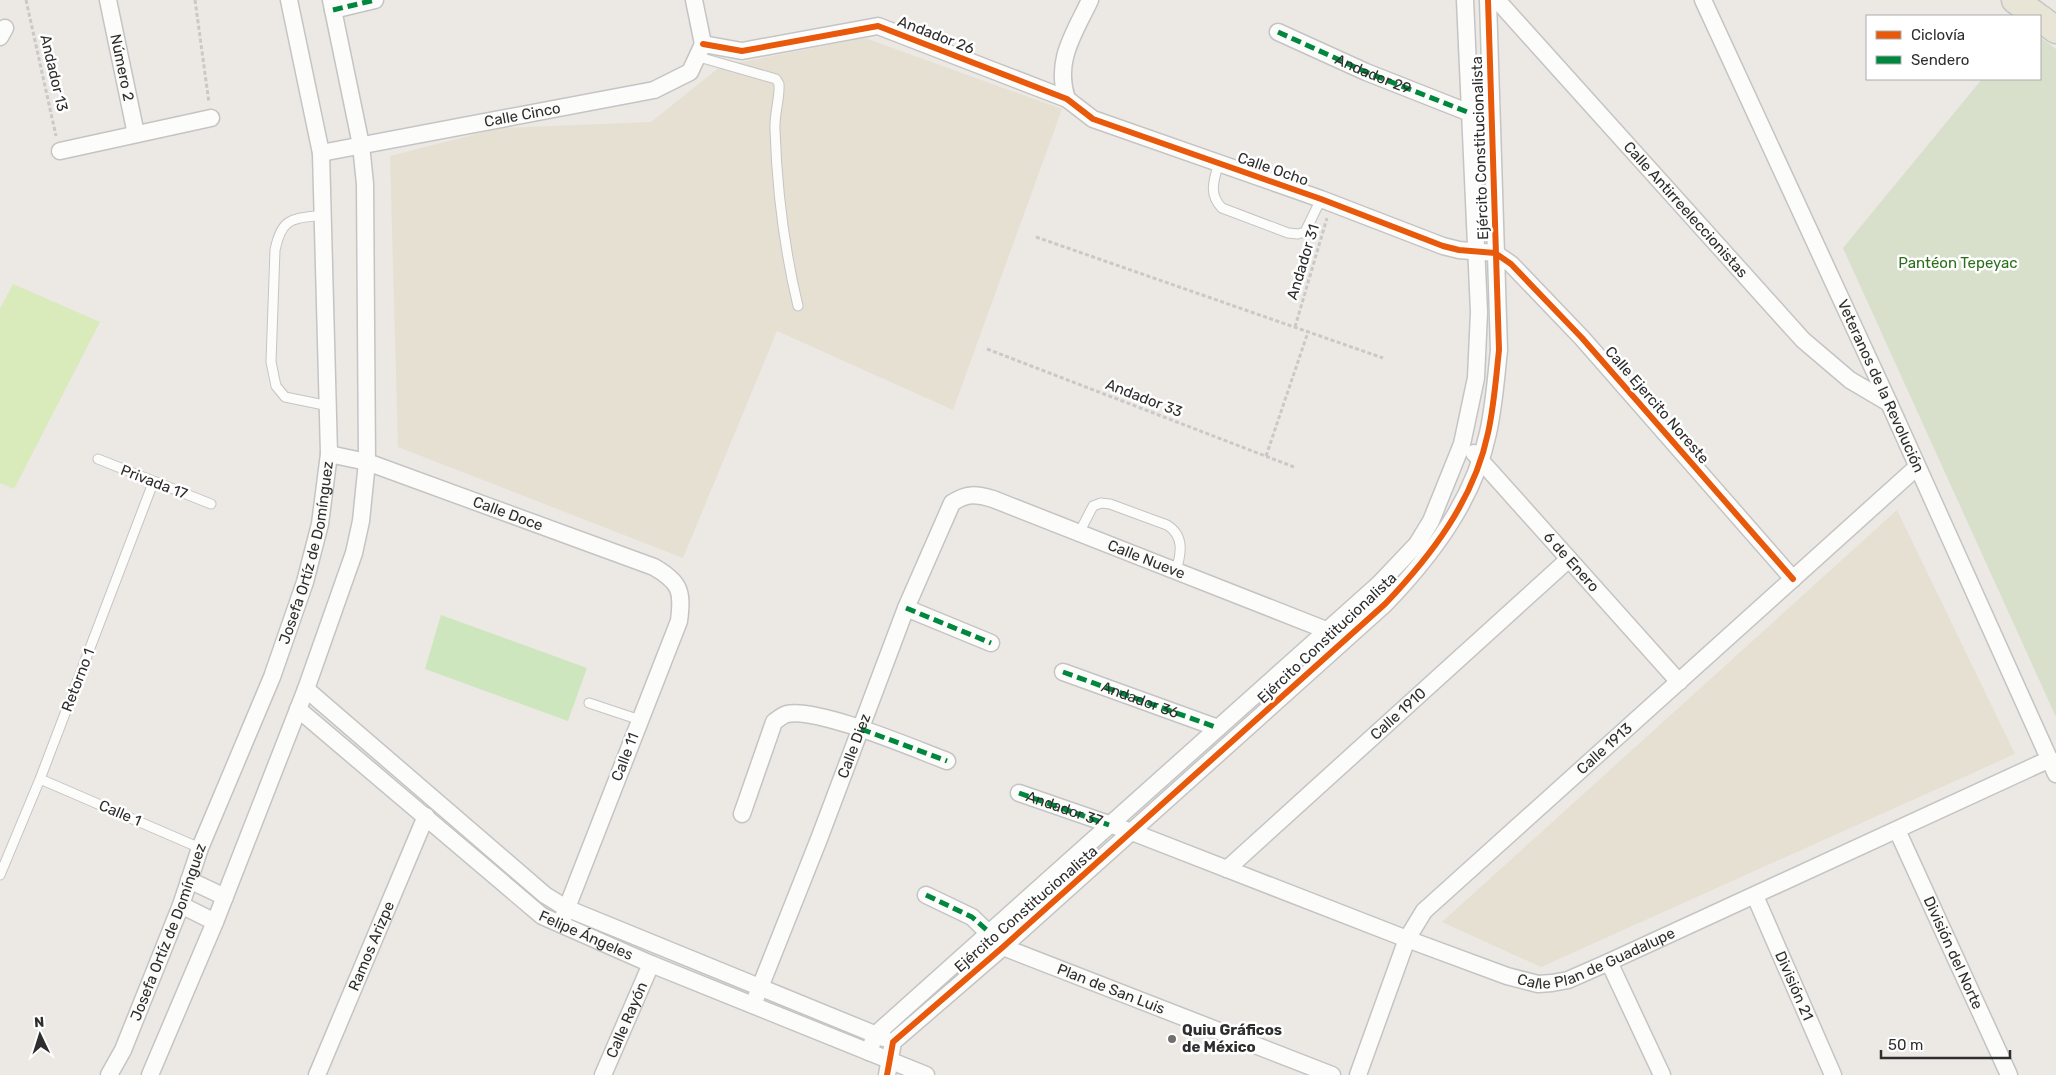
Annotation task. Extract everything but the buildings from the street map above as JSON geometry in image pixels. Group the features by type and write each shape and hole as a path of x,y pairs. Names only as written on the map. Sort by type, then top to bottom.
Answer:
{"main road":[{"path":"2015,0 2036,15"},
{"path":"2041,19 2056,30"}],"street":[{"name":"Número 2","path":"108,0 136,134"},
{"name":"Josefa Ortíz de Domínguez","path":"109,1075 123,1050 181,905 200,848 272,677 305,582 320,524 329,454 321,153 290,0"},
{"path":"150,1075 215,922 306,689 354,553 361,521 367,462 366,213 361,145 332,5 375,0"},
{"path":"694,0 701,51"},
{"path":"1067,99 1062,84 1062,68 1065,54 1090,0"},
{"name":"Ejército Constitucionalista","path":"869,1052 876,1035 1386,577 1417,544 1431,521 1462,444 1476,378 1479,312 1465,0"},
{"name":"Ejército Constitucionalista","path":"893,1042 1003,947 1385,604 1406,583 1437,544 1456,514 1480,459 1490,426 1499,350 1488,0"},
{"name":"Calle Antirreeleccionistas","path":"1497,0 1803,340 1850,380 1889,403"},
{"name":"Veteranos de la Revolución","path":"1702,0 1889,403 2053,766"},
{"name":"Andador 26","path":"701,51 742,51 878,26 1067,99"},
{"name":"Andador 29","path":"1278,32 1366,72 1470,113"},
{"name":"Calle Cinco","path":"321,153 654,90 675,82 690,72 701,51"},
{"name":"Calle Ocho","path":"1067,99 1093,119 1326,201 1444,246 1476,252 1495,253"},
{"path":"60,151 212,118"},
{"name":"Calle Ejercito Noreste","path":"1495,253 1511,264 1530,282 1582,338 1793,579"},
{"name":"6 de Enero","path":"1462,444 1480,459 1679,682"},
{"name":"Calle Doce","path":"329,454 367,462 654,568 670,576 680,589"},
{"name":"Calle 1913","path":"1358,1075 1407,939 1424,911 1917,468"},
{"name":"Calle Nueve","path":"964,495 976,494 993,499 1326,630"},
{"name":"Calle Diez","path":"752,1005 861,729 906,608 952,503 964,495"},
{"name":"Calle 1910","path":"1227,869 1569,559"},
{"name":"Calle 11","path":"561,923 679,621 681,606 680,589"},
{"path":"906,608 991,643"},
{"name":"Andador 36","path":"1063,672 1218,728"},
{"name":"Felipe Ángeles","path":"306,689 546,895 566,908 893,1042"},
{"name":"Felipe Ángeles","path":"298,709 542,916 651,964 869,1052 889,1068 926,1075"},
{"path":"742,814 774,722 786,714 802,713 861,729 947,761"},
{"name":"Calle Plan de Guadalupe","path":"1132,832 1407,939 1507,976 1538,984 1568,980 1897,830 2053,766"},
{"name":"Andador 37","path":"1019,793 1132,832"},
{"name":"Ramos Arizpe","path":"317,1075 426,816"},
{"name":"División del Norte","path":"1897,830 2009,1075"},
{"path":"189,880 225,897"},
{"path":"926,895 972,917 1003,947"},
{"name":"División 21","path":"1755,896 1833,1075"},
{"path":"181,905 215,922"},
{"name":"Plan de San Luis","path":"1003,947 1332,1075"},
{"path":"1609,962 1662,1075"},
{"name":"Calle Rayón","path":"603,1075 651,964"},
{"path":"889,1068 893,1042"}],"lane":[{"path":"701,51 776,79 779,84 775,127 778,179 788,266 798,306"},
{"path":"1219,163 1212,189 1215,201 1229,211 1280,230 1298,234 1305,232 1326,201"},
{"path":"323,215 296,219 284,225 279,232 275,250 271,362 276,386 285,397 329,406"},
{"name":"Privada 17","path":"98,459 153,483 211,504"},
{"name":"Retorno 1","path":"0,875 40,779 153,483"},
{"path":"1078,534 1093,506 1101,503 1110,504 1167,525 1175,530 1180,537 1181,547 1176,571"},
{"path":"589,702 640,720"},
{"name":"Calle 1","path":"40,779 200,848"}],"path":[{"path":"196,0 212,118"},
{"path":"1036,237 1383,358"},
{"path":"1266,456 1308,332"}],"shaded area":[{"path":"865,38 1062,109 953,410 777,331 683,558 398,447 390,156 500,128 651,122 721,66"},
{"path":"1897,510 2015,754 1541,967 1442,922"}],"green space":[{"name":"Pantéon Tepeyac","path":"2041,38 2056,49 2056,717 1843,248 1981,80 2041,80"},
{"path":"13,284 100,322 14,489 0,483 0,309"},
{"path":"441,615 587,668 568,721 425,669"}],"marked path":[{"path":"333,10 375,0"},
{"path":"1278,32 1366,72 1470,113"},
{"path":"906,608 991,643"},
{"path":"1063,672 1218,728"},
{"path":"861,729 947,761"},
{"path":"1019,793 1109,825"},
{"path":"926,895 972,917 989,932"}],"cycle path":[{"path":"887,1075 893,1042 1003,947 1385,604 1419,566 1448,526 1461,504 1481,458 1488,433 1499,350 1488,0"},
{"path":"703,44 742,51 878,26 1067,99 1093,119 1321,199 1443,246 1459,250 1495,253 1511,264 1582,338 1793,579"}],"place":[{"name":"Quiu Gráficos de México","path":"1172,1039"}]}
